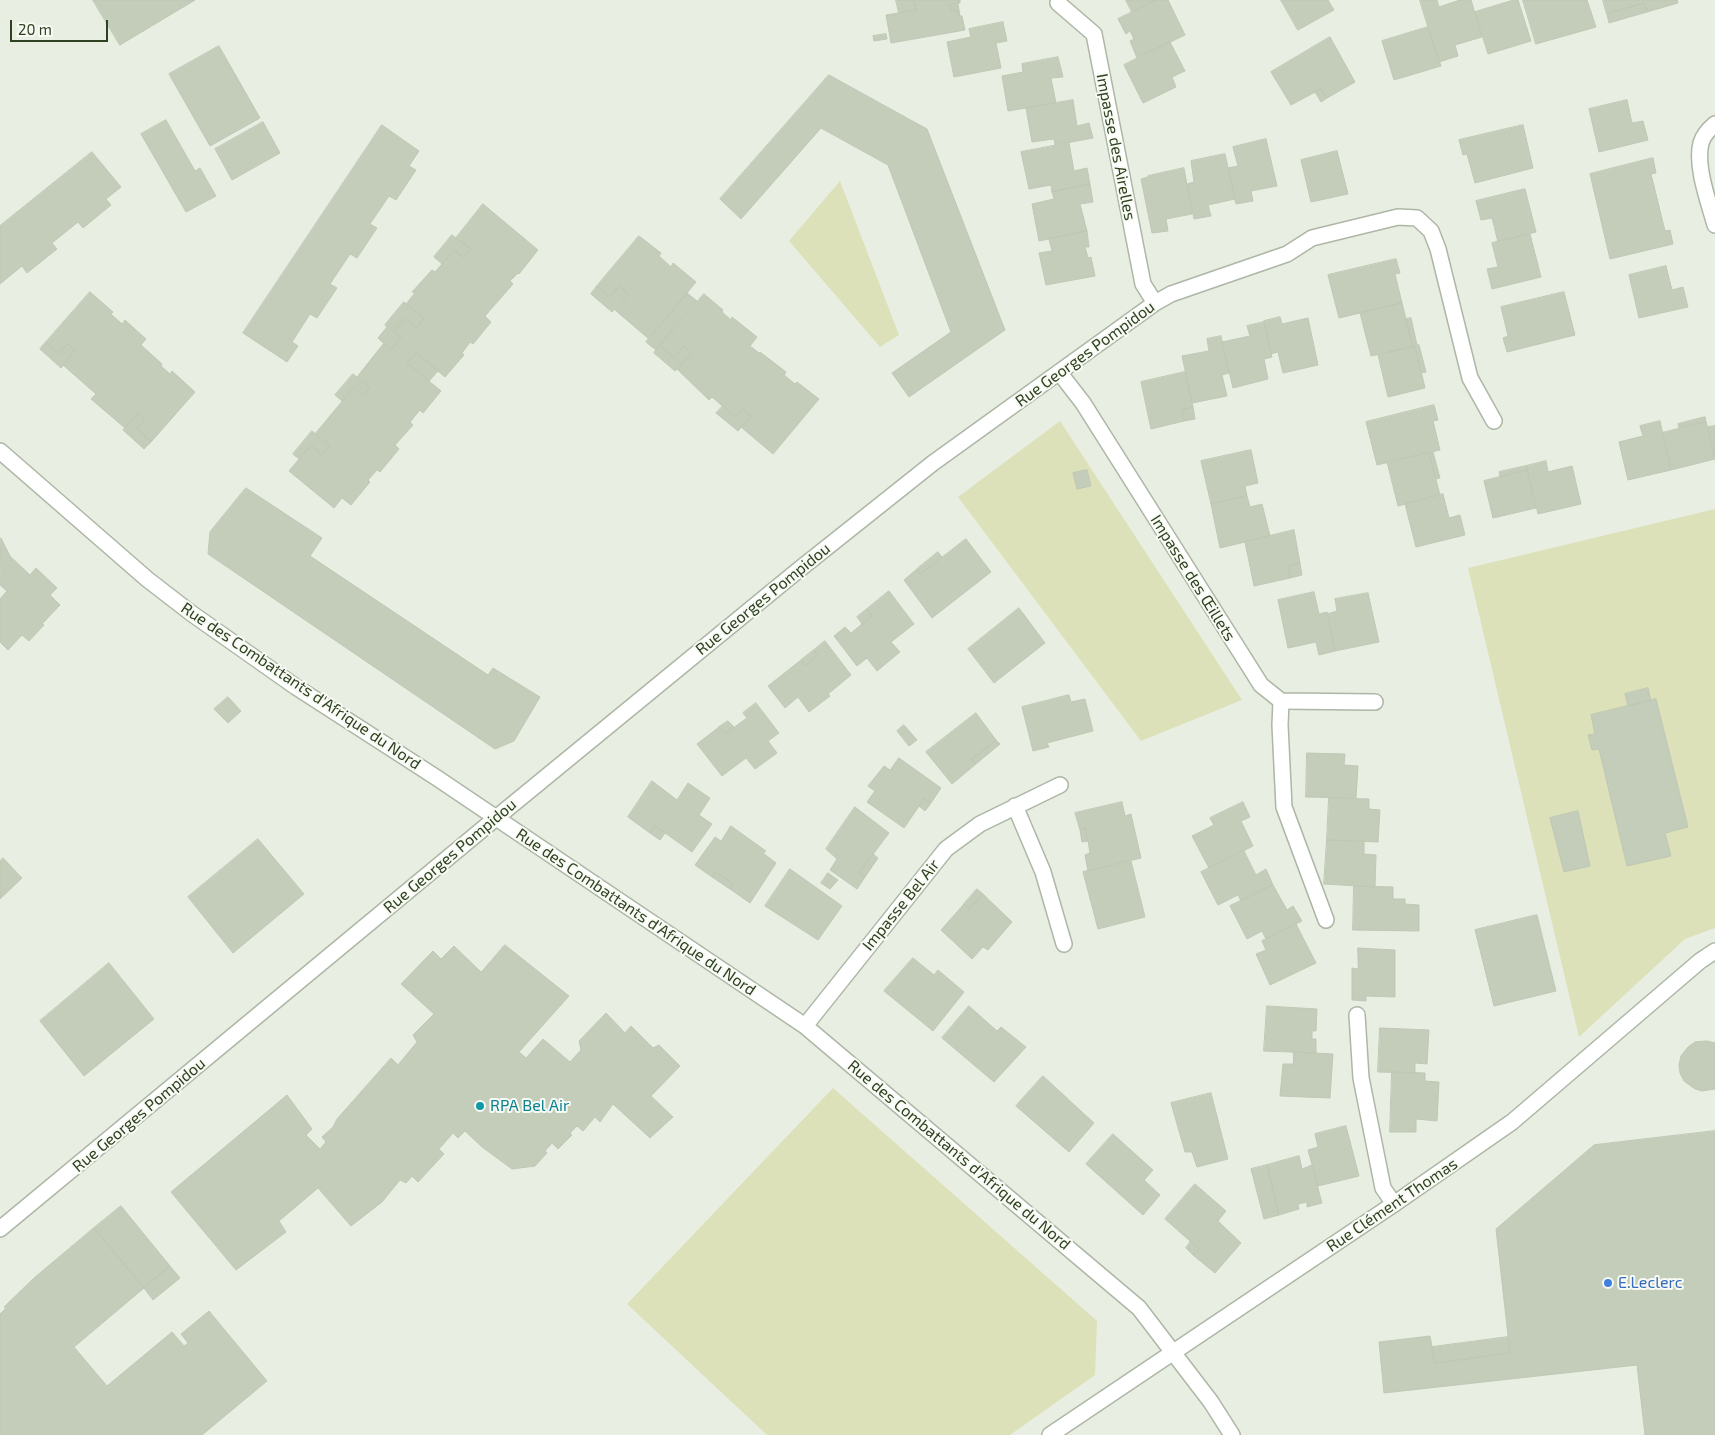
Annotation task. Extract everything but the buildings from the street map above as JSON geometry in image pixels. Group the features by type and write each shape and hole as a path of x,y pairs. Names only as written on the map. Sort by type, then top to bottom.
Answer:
{"street":[{"name":"Impasse des Airelles","path":"1058,3 1094,34 1143,284 1155,303"},
{"path":"1715,124 1709,129 1701,143 1700,164 1715,226"},
{"name":"Rue Georges Pompidou","path":"0,1229 496,818 812,560 934,463 1155,303 1171,294 1287,254 1312,238 1398,217 1417,218 1431,231 1438,249 1470,378 1494,421"},
{"name":"Impasse des Œillets","path":"1059,372 1082,403 1261,685 1282,701"},
{"name":"Rue des Combattants d'Afrique du Nord","path":"0,451 147,579 191,613 296,686 805,1026 1139,1308 1211,1402 1232,1435"},
{"path":"1326,920 1284,807 1280,725 1282,701 1375,702"},
{"name":"Impasse Bel Air","path":"805,1026 946,849 980,824 1060,785"},
{"path":"1015,806 1043,872 1064,944"},
{"name":"Rue Clément Thomas","path":"1050,1435 1394,1204 1512,1122 1700,961 1715,951"},
{"path":"1357,1015 1361,1078 1383,1188 1394,1204"}],"green space":[{"path":"840,181 899,335 880,347 789,241"},
{"path":"1060,421 1242,700 1141,741 958,497"},
{"path":"1715,509 1715,928 1685,939 1579,1037 1468,568"},
{"path":"833,1088 1097,1321 1095,1375 1010,1435 767,1435 627,1304"}],"place":[{"name":"RPA Bel Air","path":"480,1106"},
{"name":"E.Leclerc","path":"1608,1283"}]}
